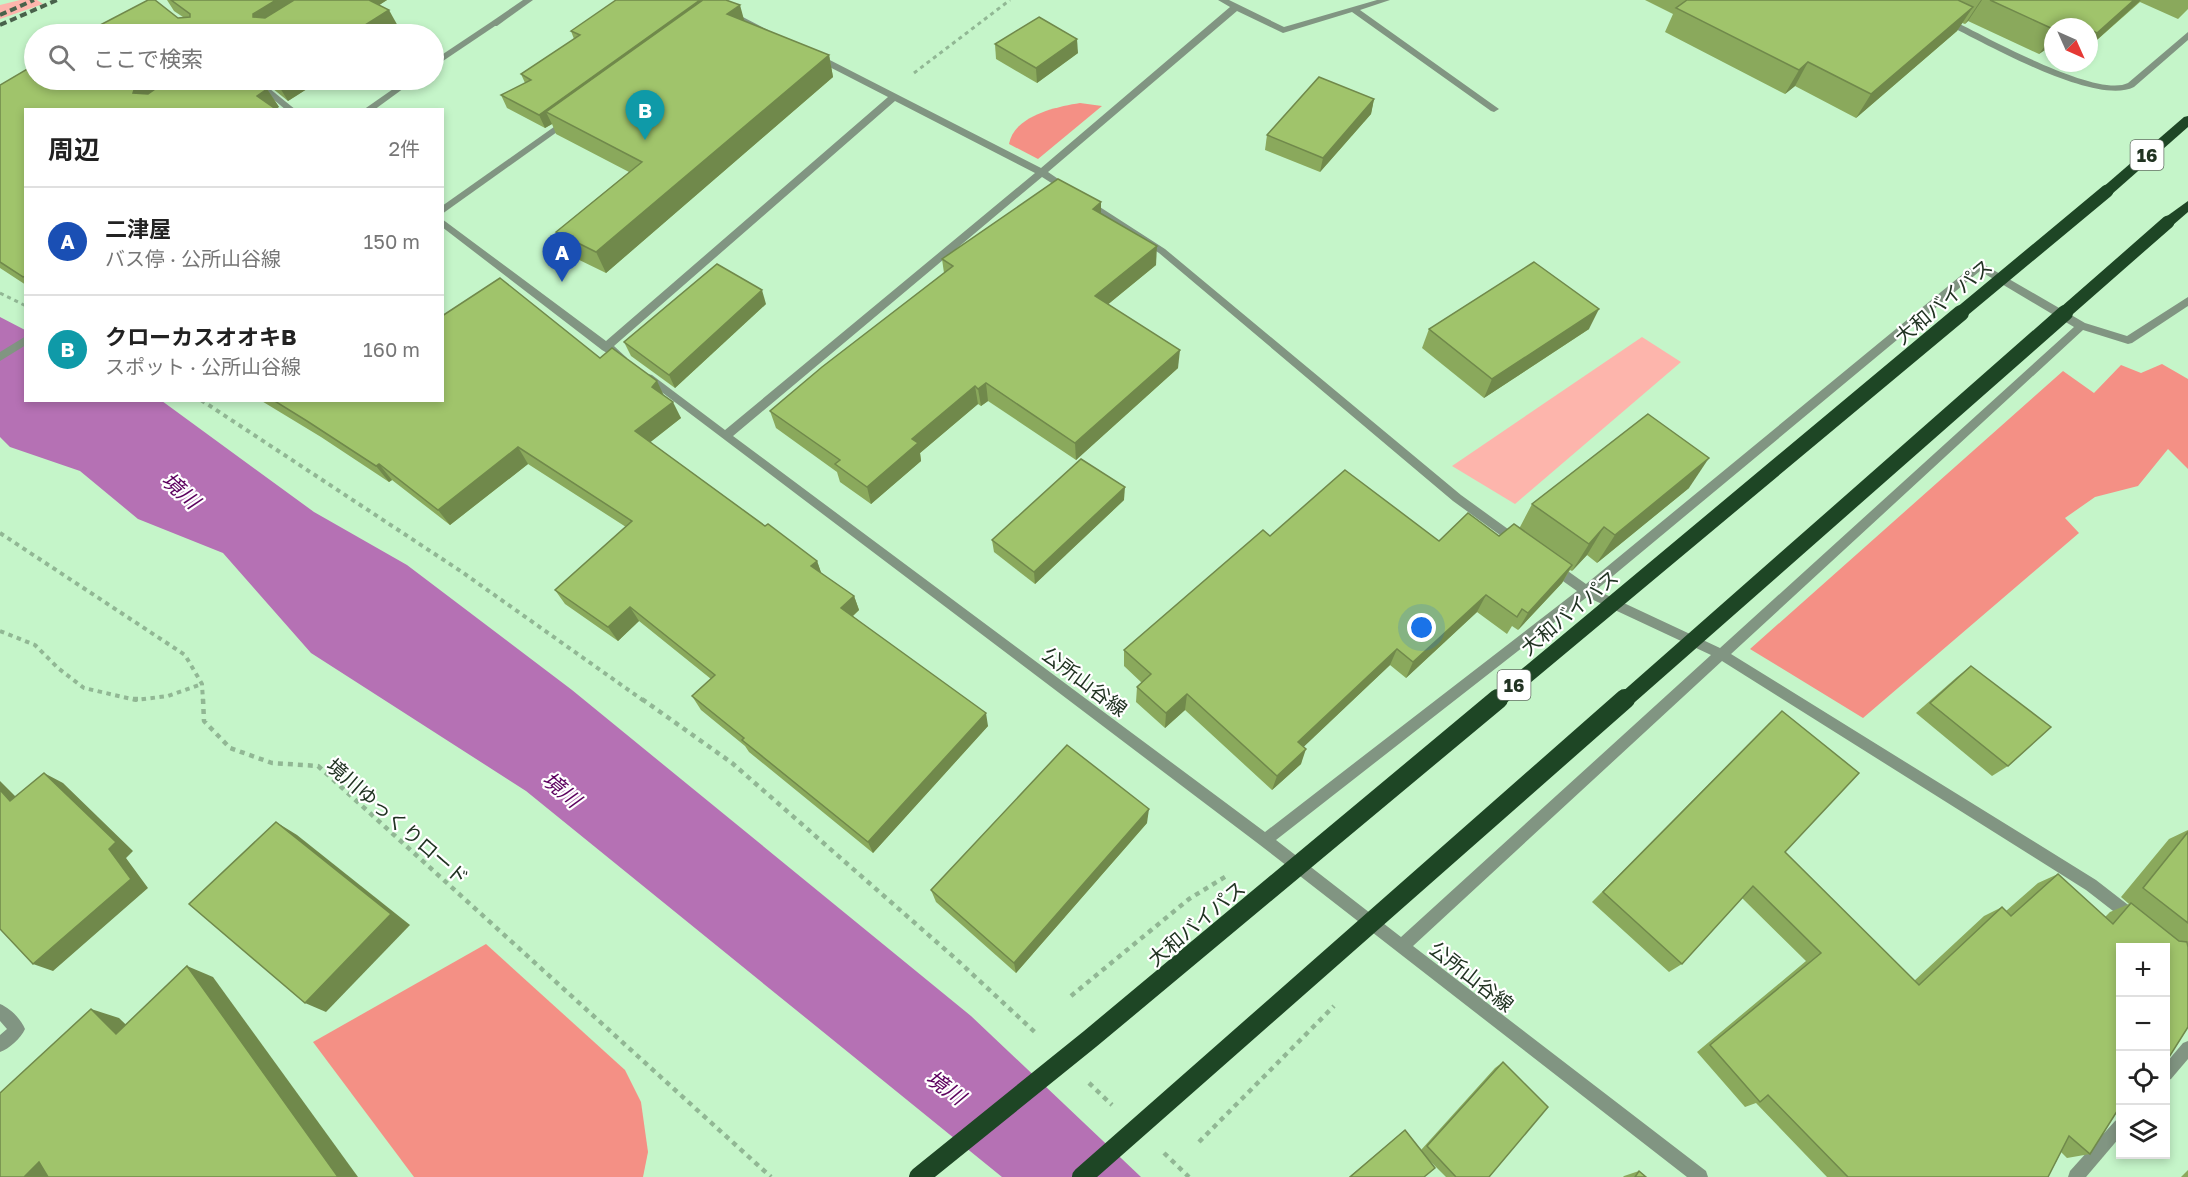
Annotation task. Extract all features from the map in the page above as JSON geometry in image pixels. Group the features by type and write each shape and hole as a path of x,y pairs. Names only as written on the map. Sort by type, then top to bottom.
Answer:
{"highway":[{"name":"16","path":"2168,137 2188,115"},
{"name":"大和バイパス","path":"919,1177 1090,1039 2107,191 2188,120"},
{"path":"1082,1177 2188,205"}],"street":[{"path":"444,57 529,0"},
{"path":"703,0 715,12 772,34"},
{"path":"1222,0 1283,30 1386,0"},
{"path":"725,436 1236,7"},
{"path":"1353,9 1494,109"},
{"path":"1934,15 2074,81 2113,90 2127,88 2188,35"},
{"path":"803,50 1042,172 1162,251 1448,491 1522,545"},
{"path":"267,90 289,108"},
{"path":"369,108 396,90"},
{"path":"606,347 895,96"},
{"path":"444,210 577,113"},
{"name":"公所山谷線","path":"444,224 1265,840 1700,1177"},
{"path":"1265,840 1586,591 1979,266 2081,326 2128,340 2188,301"},
{"path":"1402,946 2081,326"},
{"path":"0,357 24,341"},
{"path":"1540,558 1586,591 1721,654 2091,885 2144,927"},
{"path":"0,1011 18,1029 0,1045"},
{"path":"2170,1069 2188,1048"},
{"path":"2076,1177 2116,1131"}],"path":[{"path":"895,96 900,85 1010,0"},
{"path":"0,293 24,305"},
{"path":"204,402 462,572 732,763 956,959 1042,1040"},
{"name":"境川ゆっくりロード","path":"0,533 185,655 202,684 204,721 230,748 272,763 318,766 771,1177"},
{"path":"0,631 35,645 58,668 84,688 136,700 168,696 202,684"},
{"path":"1086,1080 1120,1112"},
{"path":"1155,1145 1190,1177"}],"shaded area":[{"path":"20,0 37,0 43,4 0,19 0,5"},
{"path":"1080,103 1102,106 1038,159 1009,144 1012,134 1019,126 1037,114"},
{"path":"1642,337 1681,362 1515,504 1452,466"},
{"path":"2162,364 2188,379 2188,469 2168,449 2138,486 2095,497 2065,518 2079,533 1863,718 1750,649 2063,371 2094,393 2121,365 2141,373"},
{"path":"486,944 625,1070 641,1102 648,1152 643,1177 414,1177 313,1042"}],"water":[{"name":"境川","path":"0,317 24,329 24,402 163,402 314,512 407,565 572,690 971,1016 1141,1177 1002,1177 526,791 311,653 223,553 138,519 80,471 10,447 0,437"}],"building":[{"path":"148,0 155,0 178,18 190,17 190,14 171,0 276,0 253,14 253,17 265,18 294,0 369,0 389,10 367,24 102,24"},
{"path":"616,0 700,0 539,115 501,95 531,80 521,74 580,35 571,31"},
{"path":"703,0 726,0 740,5 727,14 829,55 596,252 556,232 642,162 546,112"},
{"path":"1687,0 1958,0 1973,7 1871,94 1808,62 1799,70 1676,8"},
{"path":"1990,0 2134,0 2098,32 2098,18 2044,18 2044,25"},
{"path":"1039,17 1077,39 1036,68 995,44"},
{"path":"24,71 24,90 134,90 133,93 148,94 154,90 266,90 257,96 274,108 24,108 23,277 0,262 0,85"},
{"path":"1319,77 1374,99 1323,158 1267,135"},
{"path":"1058,179 1101,202 1093,209 1157,246 1095,296 1180,350 1075,443 986,383 978,389 975,386 912,439 918,443 867,487 835,464 840,460 770,411 822,367 953,266 942,259"},
{"path":"1534,262 1599,309 1492,379 1429,329"},
{"path":"717,264 762,290 669,375 624,342"},
{"path":"500,278 600,358 612,348 657,381 652,387 673,402 635,431 817,561 811,566 854,596 841,608 986,713 868,842 742,740 744,738 692,696 715,675 630,607 608,627 555,590 632,521 518,447 438,510 379,464 376,466 276,402 444,402 444,315"},
{"path":"1648,414 1709,458 1615,535 1604,527 1589,544 1532,504"},
{"path":"1081,459 1125,487 1034,572 992,540"},
{"path":"1345,470 1439,541 1468,513 1499,536 1514,524 1572,565 1528,613 1522,609 1517,617 1486,595 1413,662 1397,649 1298,742 1306,749 1277,776 1187,694 1166,713 1137,687 1151,674 1124,650 1263,530 1270,536"},
{"path":"1971,666 2051,727 2008,766 1930,703"},
{"path":"1782,711 1859,773 1785,852 1919,985 2002,907 2011,916 2058,874 2113,924 2131,903 2179,941 2187,942 2188,1027 2170,1056 2170,943 2116,943 2116,1113 2090,1154 2069,1136 2048,1177 1848,1177 1768,1095 1760,1102 1710,1045 1821,953 1753,886 1682,964 1603,892"},
{"path":"1067,745 1149,809 1014,963 931,890"},
{"path":"44,773 116,842 109,849 131,879 33,964 0,929 0,790 10,801"},
{"path":"276,822 391,914 305,1003 189,904"},
{"path":"2188,832 2188,923 2143,888"},
{"path":"187,966 338,1177 48,1177 39,1162 24,1177 0,1177 0,1093 91,1009 116,1034"},
{"path":"1503,1062 1548,1107 1489,1177 1456,1177 1427,1146"},
{"path":"1405,1130 1435,1168 1424,1177 1350,1177"},
{"path":"1639,1171 1646,1177 1635,1177"}],"railway":[{"path":"0,15 34,0"},
{"path":"0,25 57,0"}],"place":[{"name":"クローカスオオキB","path":"645,140"},
{"name":"二津屋","path":"562,282"}]}
